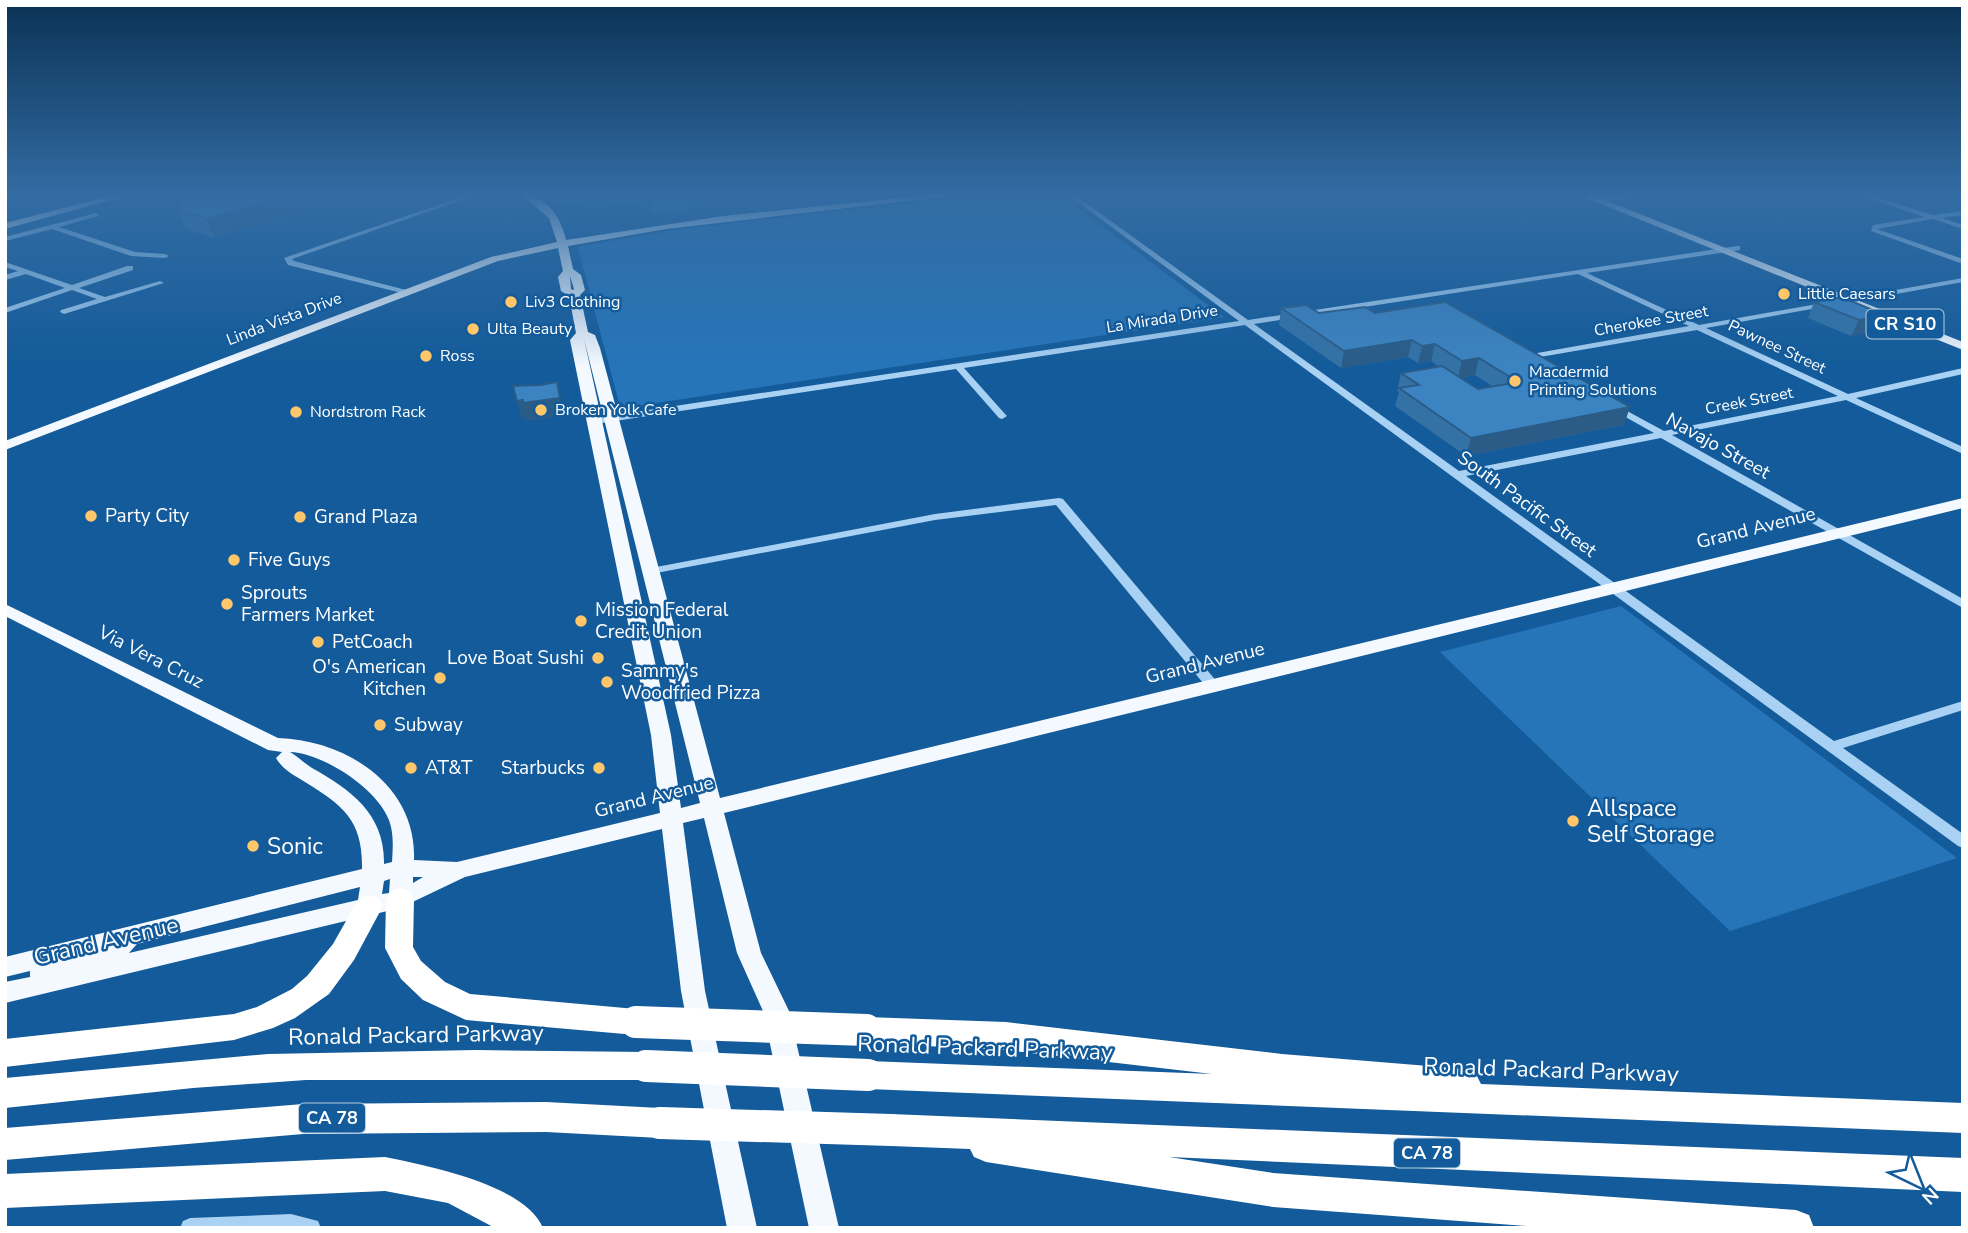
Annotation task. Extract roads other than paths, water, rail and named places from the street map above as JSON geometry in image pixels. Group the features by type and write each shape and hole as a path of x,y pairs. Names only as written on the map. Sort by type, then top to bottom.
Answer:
{"highway":[{"path":"400,899 399,948 411,970 434,991 466,1007 636,1022 1006,1035 1282,1068 1753,1110"},
{"path":"5,1053 234,1027 269,1018 299,1004 322,985 369,906"},
{"name":"Ronald Packard Parkway","path":"5,1093 158,1076 304,1066 450,1062 646,1066 1963,1118"},
{"name":"CA 78","path":"5,1144 303,1119 546,1117 1963,1175"},
{"path":"891,1130 1273,1191 1796,1228"},
{"path":"5,1191 385,1174 452,1187 501,1211 525,1228"}],"main road":[{"name":"Linda Vista Drive","path":"5,446 402,292 495,259 522,253"},
{"path":"563,253 568,271 562,277 566,291 573,294 582,334"},
{"name":"CR S10","path":"1727,253 1963,346"},
{"name":"CR S10","path":"1749,253 1963,337"},
{"path":"582,334 592,338 749,953 776,1011 824,1228"},
{"path":"582,334 576,340 591,421 661,735 693,991 742,1228"},
{"name":"Grand Avenue","path":"5,992 400,899 459,870 1963,503"},
{"name":"Via Vera Cruz","path":"5,609 281,752 292,765 352,802 370,827 376,853 369,906"},
{"name":"Via Vera Cruz","path":"281,752 312,748 357,772 376,788 398,818 400,899"},
{"name":"Grand Avenue","path":"5,967 401,868 459,870"},
{"path":"5,992 36,976 113,952 128,937"}],"street":[{"path":"130,253 165,256"},
{"path":"304,253 288,258 291,263 402,292"},
{"name":"South Pacific Street","path":"1151,253 1963,842"},
{"name":"La Mirada Drive","path":"591,421 1704,253"},
{"path":"1936,253 1963,262"},
{"path":"5,264 106,300"},
{"path":"5,311 76,289 130,268"},
{"path":"5,278 27,271"},
{"name":"Pawnee Street","path":"1579,271 1963,451"},
{"path":"1864,298 1963,281"},
{"path":"64,312 160,283"},
{"path":"1420,296 1440,307"},
{"name":"Cherokee Street","path":"1527,358 1864,298"},
{"path":"1515,351 1547,369"},
{"path":"958,366 1002,416"},
{"name":"Creek Street","path":"1457,475 1963,371"},
{"name":"Navajo Street","path":"1609,404 1963,604"},
{"path":"651,571 935,517 1059,501 1213,686"},
{"path":"1831,747 1963,705"},
{"path":"190,1228 291,1224 311,1228"}],"place":[{"name":"Little Caesars","path":"1784,294"},
{"name":"Liv3 Clothing","path":"511,302"},
{"name":"Ulta Beauty","path":"473,329"},
{"name":"Ross","path":"426,356"},
{"name":"Macdermid Printing Solutions","path":"1515,381"},
{"name":"Broken Yolk Cafe","path":"541,410"},
{"name":"Nordstrom Rack","path":"296,412"},
{"name":"Party City","path":"91,516"},
{"name":"Grand Plaza","path":"300,517"},
{"name":"Five Guys","path":"234,560"},
{"name":"Sprouts Farmers Market","path":"227,604"},
{"name":"Mission Federal Credit Union","path":"581,621"},
{"name":"PetCoach","path":"318,642"},
{"name":"Love Boat Sushi","path":"598,658"},
{"name":"O's American Kitchen","path":"440,678"},
{"name":"Sammy's Woodfried Pizza","path":"607,682"},
{"name":"Subway","path":"380,725"},
{"name":"AT&T","path":"411,768"},
{"name":"Starbucks","path":"599,768"},
{"name":"Allspace Self Storage","path":"1573,821"},
{"name":"Sonic","path":"253,846"}]}
